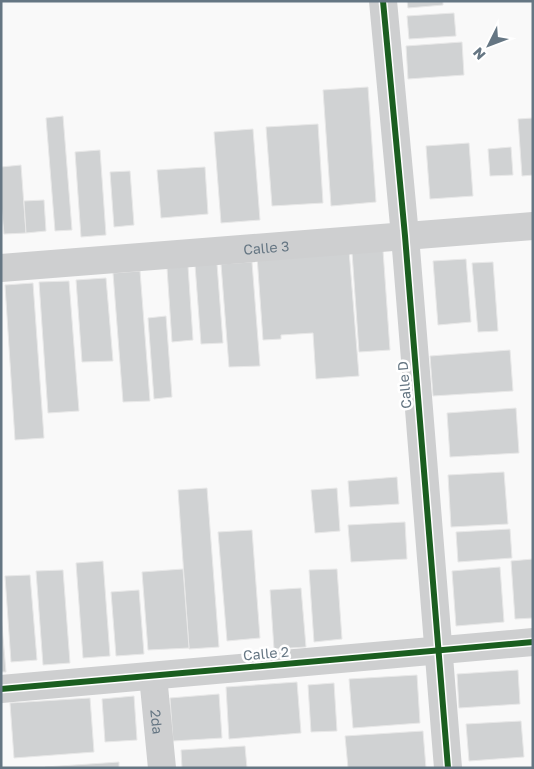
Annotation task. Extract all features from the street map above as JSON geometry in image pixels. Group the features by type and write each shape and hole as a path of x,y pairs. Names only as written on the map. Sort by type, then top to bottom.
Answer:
{"street":[{"name":"Calle D","path":"383,1 405,236 448,768"},
{"name":"Calle 3","path":"1,268 533,226"},
{"name":"Calle 2","path":"1,689 533,642"},
{"name":"2da","path":"154,676 162,768"}],"building":[{"path":"407,1 443,1 443,5 408,8"},
{"path":"454,13 456,36 409,39 407,16"},
{"path":"462,42 464,75 408,79 406,46"},
{"path":"368,87 376,202 331,206 323,90"},
{"path":"63,116 72,230 55,231 46,118"},
{"path":"533,118 533,175 522,176 518,119"},
{"path":"318,124 323,203 272,206 266,127"},
{"path":"253,129 260,220 221,223 214,132"},
{"path":"469,143 473,196 430,199 426,146"},
{"path":"511,147 513,175 490,176 488,149"},
{"path":"100,150 106,235 81,237 75,152"},
{"path":"21,165 26,233 4,234 1,203 1,167"},
{"path":"205,167 208,214 161,218 157,170"},
{"path":"130,171 134,225 114,227 110,172"},
{"path":"44,200 46,231 26,233 24,201"},
{"path":"349,250 359,376 316,379 313,333 281,335 281,339 263,340 257,256"},
{"path":"383,250 390,350 359,352 352,252"},
{"path":"466,259 471,322 438,325 433,261"},
{"path":"252,262 260,366 229,367 221,264"},
{"path":"493,262 498,331 478,332 472,263"},
{"path":"217,264 223,343 201,344 195,265"},
{"path":"188,266 193,340 172,342 167,268"},
{"path":"140,271 150,401 123,402 113,273"},
{"path":"106,278 113,361 82,362 76,280"},
{"path":"69,281 79,411 48,413 39,282"},
{"path":"33,283 44,438 15,440 5,285"},
{"path":"166,316 172,397 154,399 148,318"},
{"path":"510,350 513,391 433,396 430,356"},
{"path":"516,408 519,453 450,457 447,413"},
{"path":"504,472 508,524 451,527 448,475"},
{"path":"397,477 399,504 350,507 348,481"},
{"path":"207,488 219,647 189,649 178,490"},
{"path":"337,488 340,531 315,533 311,490"},
{"path":"405,522 407,559 351,562 348,525"},
{"path":"510,529 512,558 458,562 456,532"},
{"path":"252,530 260,638 227,641 218,532"},
{"path":"533,559 533,618 515,619 511,561"},
{"path":"103,561 110,656 83,658 76,563"},
{"path":"500,567 504,622 456,626 452,571"},
{"path":"183,569 189,648 148,650 142,572"},
{"path":"337,569 342,639 314,642 309,570"},
{"path":"63,570 70,663 43,665 36,571"},
{"path":"30,575 37,660 11,662 5,576"},
{"path":"301,588 306,647 274,649 270,590"},
{"path":"139,590 144,654 116,656 111,592"},
{"path":"1,614 6,672 1,672"},
{"path":"518,670 520,704 459,708 457,674"},
{"path":"417,675 420,723 353,728 349,679"},
{"path":"297,682 301,733 229,739 226,687"},
{"path":"334,683 337,731 311,732 308,685"},
{"path":"219,694 222,738 173,741 170,698"},
{"path":"134,696 137,740 105,742 102,699"},
{"path":"90,698 94,752 14,758 10,703"},
{"path":"521,721 524,757 469,761 466,724"},
{"path":"423,731 426,768 348,768 345,736"},
{"path":"245,746 247,768 182,768 181,750"},
{"path":"119,762 119,768 45,768 45,767"}],"cycle path":[{"path":"383,1 405,236 448,768"},
{"path":"1,689 533,642"}]}
